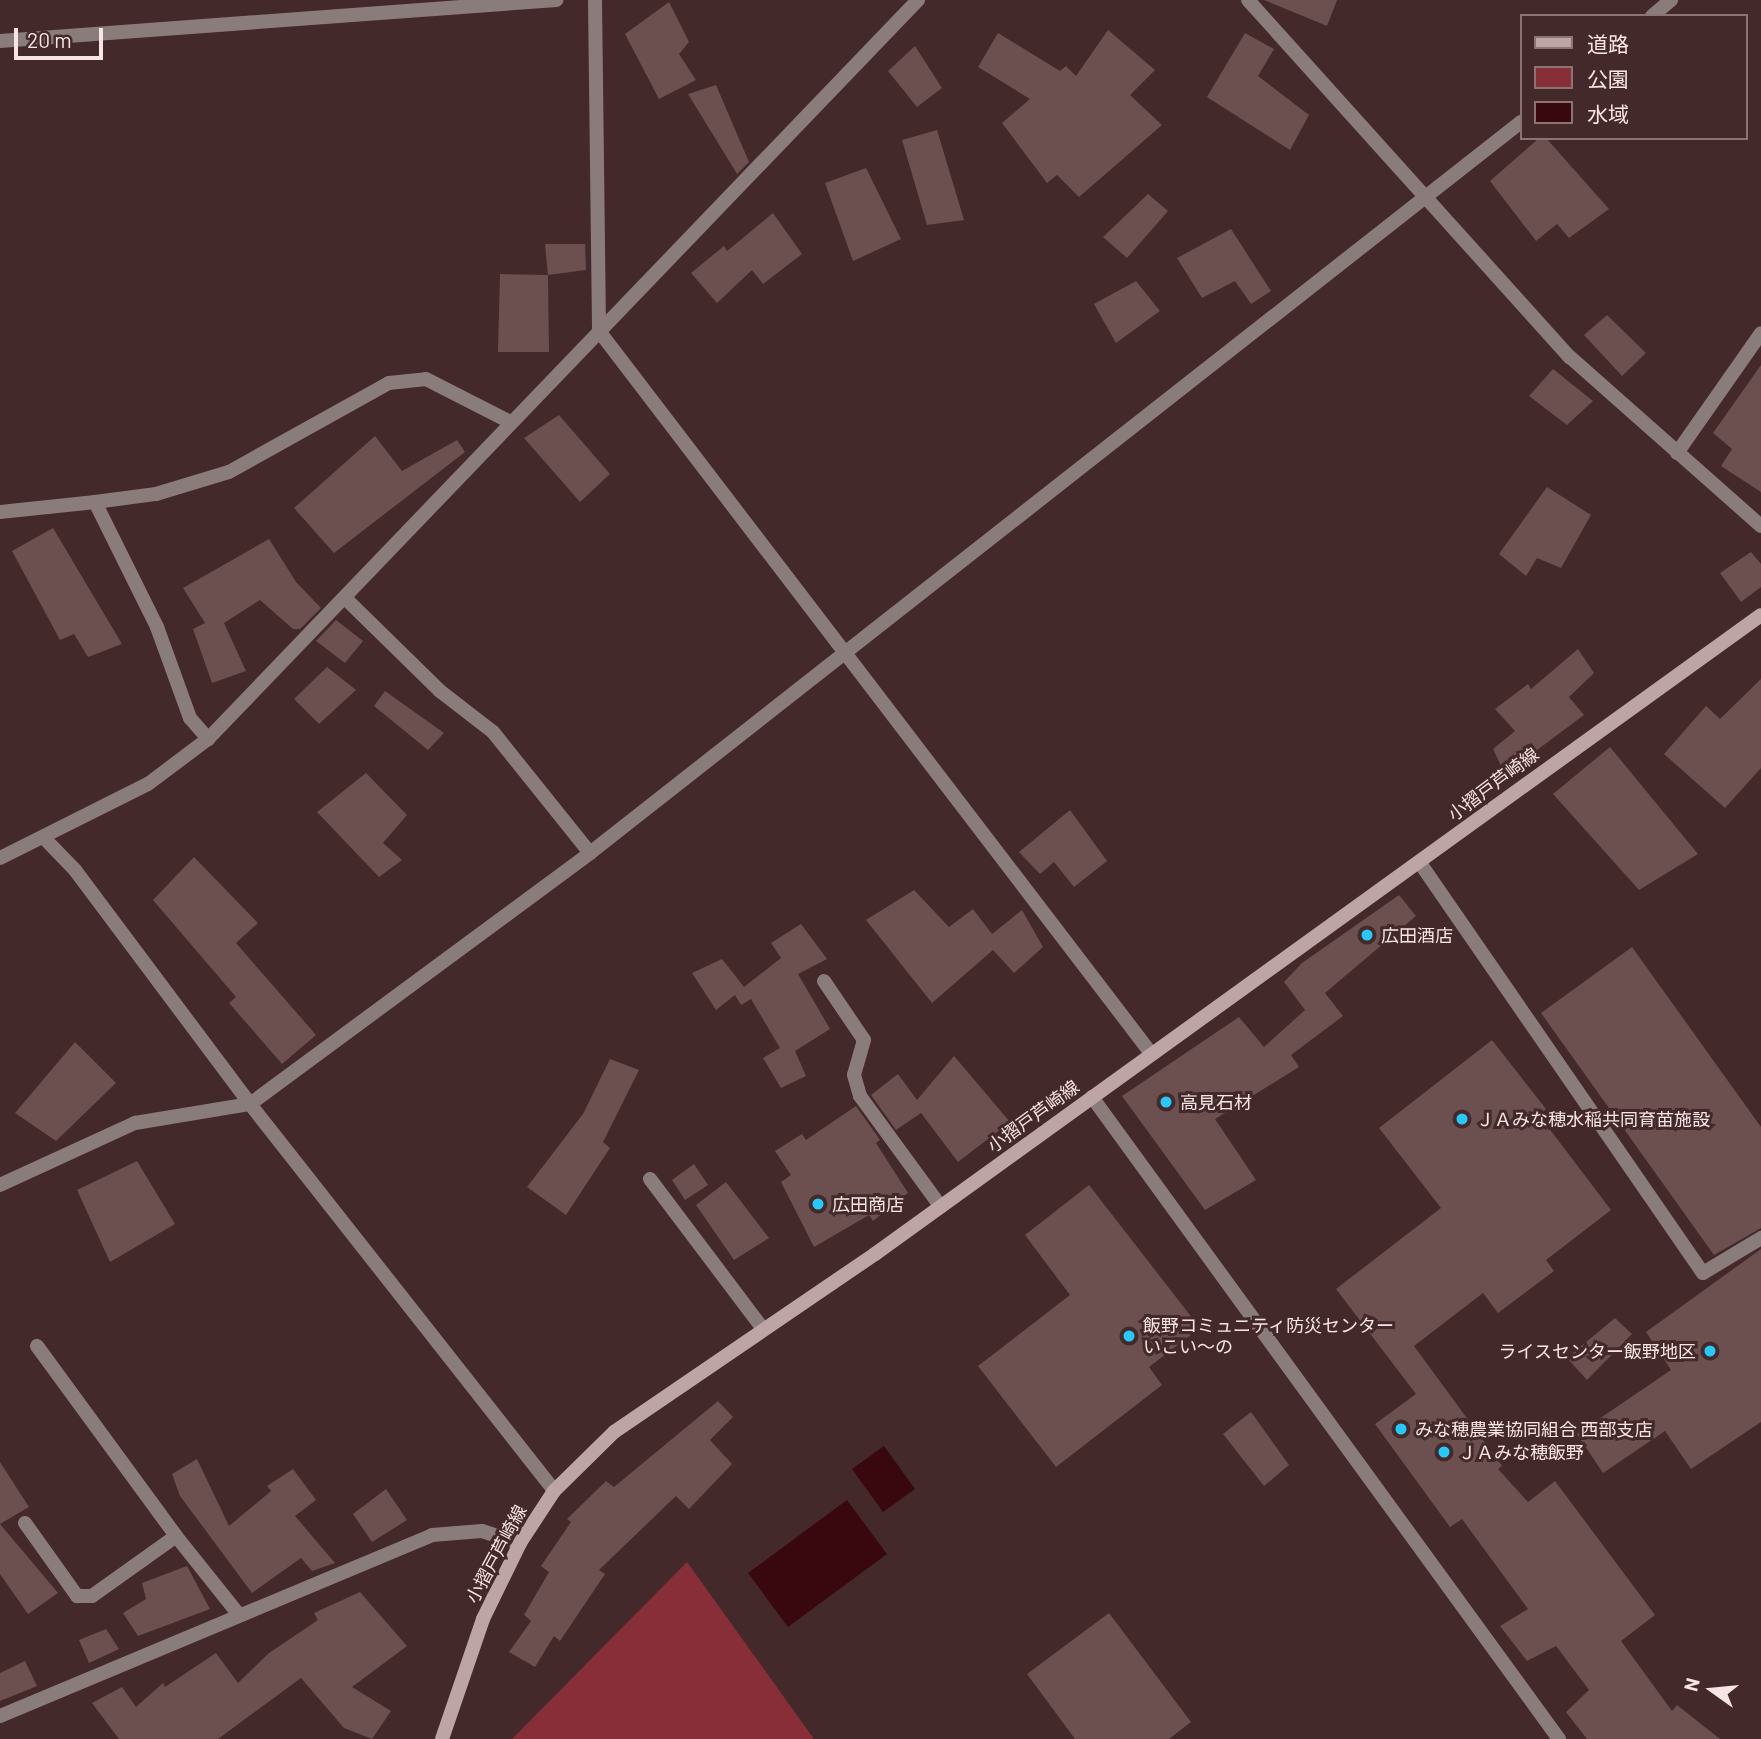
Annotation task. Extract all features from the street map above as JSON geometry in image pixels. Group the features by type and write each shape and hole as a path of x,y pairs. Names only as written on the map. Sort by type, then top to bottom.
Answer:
{"main road":[{"name":"小摺戸芦崎線","path":"442,1739 483,1619 520,1543 554,1491 614,1432 941,1206 1150,1052 1420,863 1761,615"}],"street":[{"path":"0,41 555,0"},
{"path":"595,0 599,331 1150,1052"},
{"path":"0,858 45,839 148,784 208,739 918,0"},
{"path":"1248,0 1570,357 1761,526"},
{"path":"1654,14 1671,0"},
{"path":"0,1185 58,1154 135,1123 250,1104 590,853 1428,198 1520,123"},
{"path":"1677,453 1761,333"},
{"path":"0,512 156,494 229,472 389,383 426,379 510,422"},
{"path":"95,502 157,627 190,718 208,739"},
{"path":"345,598 440,691 493,732 590,853"},
{"path":"45,839 75,870 250,1104 554,1491"},
{"path":"1420,863 1703,1273 1761,1238"},
{"path":"824,981 864,1040 854,1075 860,1096 941,1206"},
{"path":"1092,1097 1559,1739"},
{"path":"650,1179 763,1329"},
{"path":"37,1346 176,1535 239,1615"},
{"path":"25,1523 77,1596 92,1596 176,1535"},
{"path":"0,1716 432,1535 482,1531 520,1543"}],"green space":[{"path":"687,1562 814,1739 512,1739"}],"water":[{"path":"884,1446 915,1489 883,1512 852,1469"},
{"path":"847,1500 887,1554 788,1627 748,1573"}],"building":[{"path":"1264,0 1337,0 1327,26"},
{"path":"669,2 689,42 679,54 696,80 659,99 625,34"},
{"path":"1108,30 1155,70 1130,95 1162,125 1079,197 1057,175 1047,183 1002,123 1030,99 978,67 998,33 1060,71 1066,66 1076,76"},
{"path":"1245,33 1274,49 1258,76 1309,115 1290,150 1207,97"},
{"path":"915,46 942,88 917,107 888,71"},
{"path":"716,85 749,162 737,174 688,94"},
{"path":"937,130 964,220 927,225 902,140"},
{"path":"1537,140 1548,140 1609,209 1569,238 1557,224 1536,241 1490,181"},
{"path":"866,168 901,239 853,261 825,183"},
{"path":"1148,194 1168,211 1127,258 1103,237"},
{"path":"773,213 802,254 763,284 752,270 717,303 691,273 724,246 727,251"},
{"path":"1231,229 1271,291 1251,304 1235,281 1202,298 1177,258"},
{"path":"545,244 585,244 586,270 548,275"},
{"path":"500,274 548,275 549,352 498,352"},
{"path":"1136,281 1160,311 1116,343 1094,304"},
{"path":"1607,315 1646,353 1622,376 1584,335"},
{"path":"1761,365 1761,492 1721,466 1732,449 1713,433"},
{"path":"1553,369 1593,401 1567,425 1529,396"},
{"path":"559,415 610,474 580,502 524,438"},
{"path":"375,436 402,471 457,440 465,452 334,553 294,508"},
{"path":"1547,487 1591,515 1561,568 1537,558 1526,576 1499,554"},
{"path":"53,528 122,644 88,657 74,634 60,640 12,551"},
{"path":"269,539 296,582 321,608 300,629 293,629 260,600 224,623 246,671 212,683 193,629 205,623 183,588"},
{"path":"1751,552 1761,564 1761,587 1741,602 1720,573"},
{"path":"336,620 363,641 345,663 316,641"},
{"path":"1578,649 1594,673 1569,697 1584,715 1505,774 1493,749 1515,731 1495,709 1528,684 1531,689"},
{"path":"327,667 356,690 319,724 294,699"},
{"path":"1761,679 1761,768 1725,808 1664,754 1706,706 1720,719"},
{"path":"385,691 444,733 428,750 374,706"},
{"path":"1610,747 1698,854 1639,890 1553,794"},
{"path":"366,773 407,815 383,843 402,860 379,877 317,812"},
{"path":"1070,810 1107,861 1074,887 1054,862 1040,874 1019,852"},
{"path":"194,857 258,923 236,943 316,1035 282,1064 229,1003 236,997 153,900"},
{"path":"914,890 949,927 973,909 992,934 1022,910 1043,947 1014,973 993,950 932,1003 866,920"},
{"path":"1399,895 1416,916 1325,993 1343,1016 1291,1055 1299,1067 1215,1119 1256,1180 1205,1210 1122,1096 1239,1017 1264,1047 1305,1010 1284,982 1302,963"},
{"path":"801,924 827,959 798,974 830,1029 795,1051 806,1076 781,1088 763,1058 780,1048 751,999 741,1005 735,995 716,1010 692,973 722,959 744,987 781,958 771,943"},
{"path":"1632,947 1761,1127 1761,1228 1714,1255 1541,1013"},
{"path":"1492,1040 1546,1109 1539,1115 1611,1210 1546,1260 1554,1271 1498,1313 1483,1293 1414,1346 1502,1466 1498,1469 1528,1502 1555,1481 1655,1615 1621,1641 1672,1711 1677,1705 1720,1739 1587,1739 1566,1712 1589,1690 1556,1646 1527,1661 1500,1626 1528,1609 1462,1519 1450,1527 1375,1424 1416,1394 1336,1289 1441,1208 1379,1128"},
{"path":"75,1042 116,1083 56,1141 15,1113"},
{"path":"954,1056 1010,1122 958,1162 921,1113 896,1130 871,1095 898,1074 917,1100"},
{"path":"610,1059 639,1070 603,1142 610,1148 566,1215 527,1187 583,1114"},
{"path":"856,1106 880,1140 876,1143 908,1193 873,1221 869,1215 814,1247 781,1182 791,1175 775,1151 802,1134 806,1140"},
{"path":"137,1161 175,1224 110,1262 77,1190"},
{"path":"694,1164 708,1185 685,1200 672,1180"},
{"path":"726,1182 769,1238 734,1260 696,1205"},
{"path":"1089,1185 1200,1328 1149,1367 1162,1385 1056,1467 978,1366 1070,1295 1025,1235"},
{"name":"ライスセンター飯野地区","path":"1761,1249 1761,1422 1691,1469 1665,1431 1603,1473 1577,1434 1671,1370 1646,1332"},
{"path":"1615,1318 1632,1334 1587,1380 1567,1358"},
{"path":"718,1401 733,1417 710,1440 732,1464 689,1509 676,1496 599,1570 605,1574 560,1641 554,1636 535,1667 509,1652 531,1621 524,1615 549,1572 541,1566 571,1522 567,1519 606,1481 614,1487"},
{"path":"1251,1412 1289,1465 1264,1486 1223,1434"},
{"path":"197,1459 229,1526 271,1491 267,1486 293,1469 316,1500 295,1516 335,1563 312,1571 301,1558 252,1593 180,1496 172,1474"},
{"path":"0,1462 29,1507 0,1524"},
{"path":"386,1489 407,1520 372,1542 353,1514"},
{"path":"0,1524 58,1593 28,1614 0,1574"},
{"path":"187,1566 210,1609 138,1636 123,1613 146,1599 142,1583"},
{"path":"360,1592 407,1646 352,1687 391,1711 372,1739 344,1728 301,1678 218,1739 119,1739 92,1703 122,1687 136,1707 163,1683 165,1687 216,1653 238,1683 269,1653 318,1620 314,1613"},
{"path":"1109,1613 1191,1722 1169,1739 1075,1739 1027,1674"},
{"path":"106,1629 119,1649 89,1663 79,1640"},
{"path":"25,1661 37,1686 0,1701 0,1673"}],"place":[{"name":"広田酒店","path":"1367,935"},
{"name":"高見石材","path":"1166,1102"},
{"name":"ＪＡみな穂水稲共同育苗施設","path":"1462,1119"},
{"name":"広田商店","path":"818,1204"},
{"name":"飯野コミュニティ防災センター いこい～の","path":"1129,1336"},
{"name":"ライスセンター飯野地区","path":"1710,1351"},
{"name":"みな穂農業協同組合 西部支店","path":"1401,1429"},
{"name":"ＪＡみな穂飯野","path":"1444,1452"}]}
